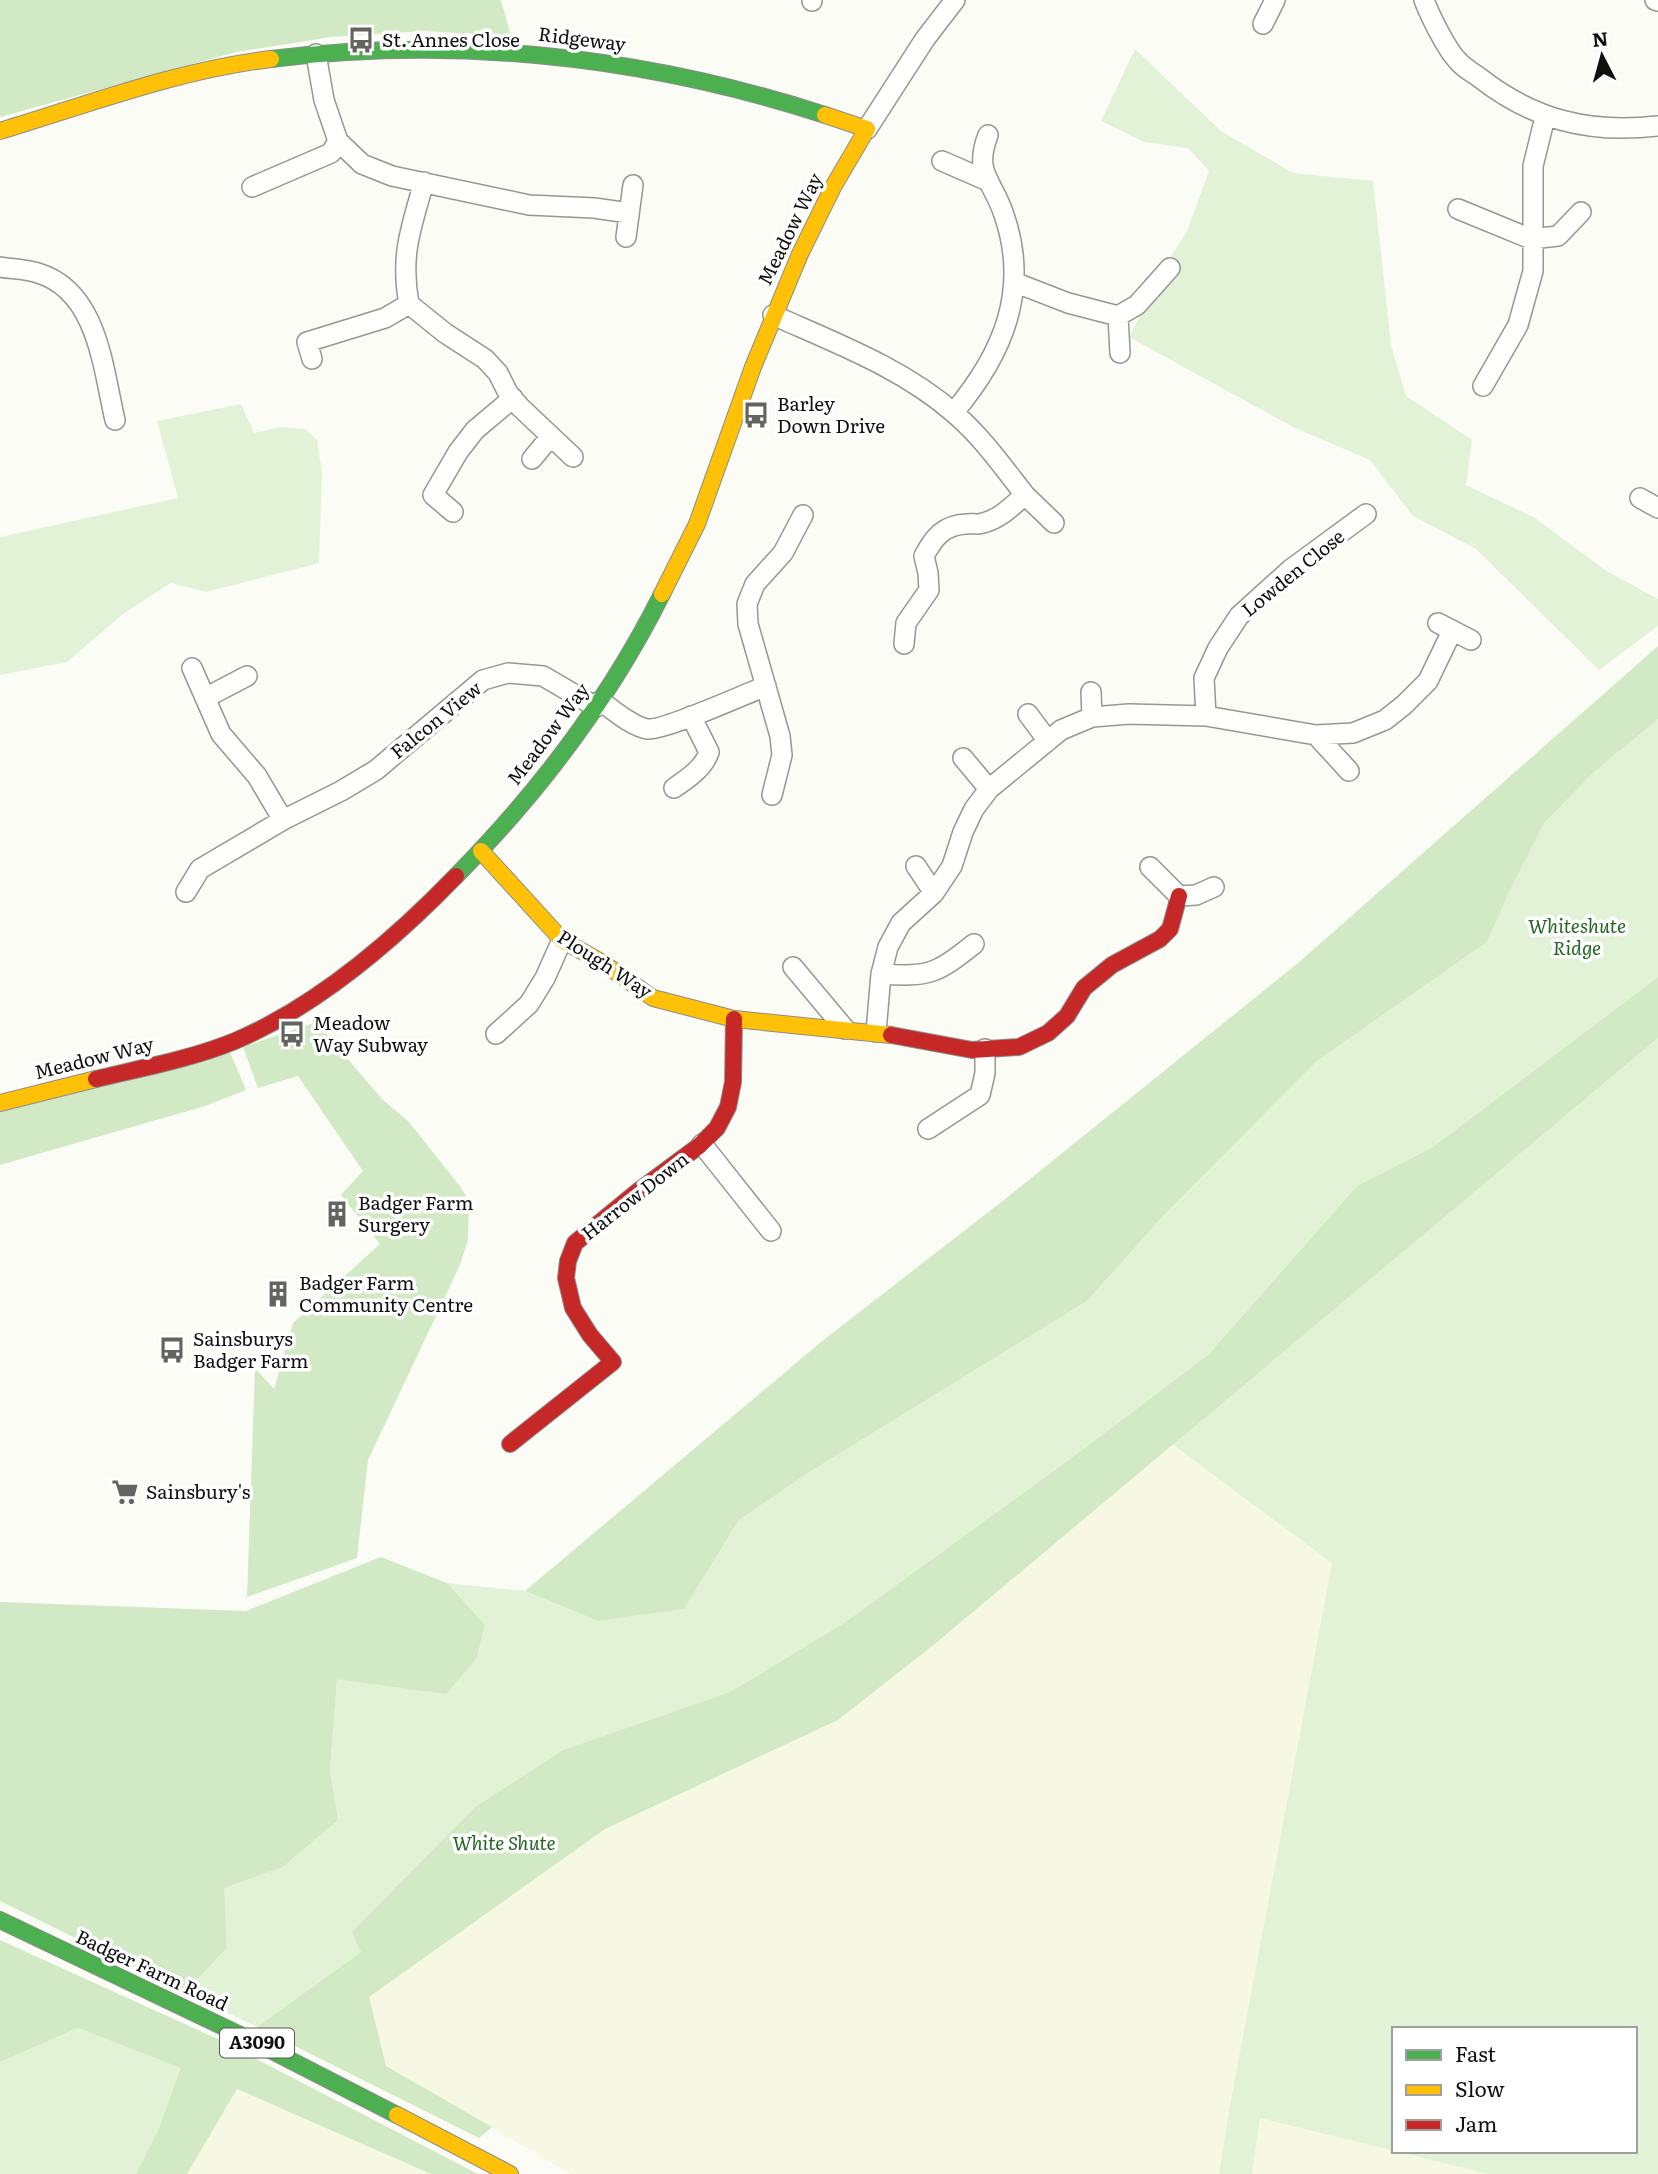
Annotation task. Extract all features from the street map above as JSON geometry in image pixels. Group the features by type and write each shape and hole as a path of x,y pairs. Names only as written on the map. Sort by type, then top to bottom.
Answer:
{"street":[{"path":"867,129 925,39 956,0"},
{"path":"1263,24 1275,0"},
{"path":"1424,0 1457,61 1498,92 1545,117 1582,126 1636,128 1658,125"},
{"name":"Ridgeway","path":"0,131 176,78 257,61 379,49 511,52 590,60 676,74 802,106 867,129"},
{"path":"316,54 324,100 338,141 362,164 392,176 529,205 594,208 629,213"},
{"path":"1483,386 1518,325 1533,271 1533,166 1545,117"},
{"name":"Meadow Way","path":"0,1103 186,1057 234,1041 295,1010 337,983 437,896 481,851 549,773 639,640 697,524 773,315 832,187 867,129"},
{"path":"954,412 973,388 1000,344 1012,304 1013,244 1003,211 982,165 981,153 988,135"},
{"path":"252,187 331,153 338,141"},
{"path":"943,161 988,181"},
{"path":"424,183 406,245 404,277 409,304 445,333 485,359 498,373 513,398 573,457"},
{"path":"626,237 633,184"},
{"path":"1458,209 1531,239 1558,236 1581,212"},
{"path":"0,267 38,273 60,284 85,310 96,340 115,420"},
{"path":"1014,282 1068,303 1118,316 1137,305 1170,268"},
{"path":"312,359 307,342 385,318 409,304"},
{"path":"773,315 860,354 903,378 954,412 985,444 1025,495 1054,523"},
{"path":"1118,316 1121,353"},
{"path":"453,512 433,495 458,452 475,430 513,398"},
{"path":"532,459 551,436"},
{"path":"904,644 906,623 929,590 929,573 924,556 932,540 945,529 964,524 981,524 1002,515 1025,495"},
{"path":"1640,499 1658,508"},
{"name":"Lowden Close","path":"1206,716 1204,678 1218,648 1239,616 1291,569 1366,514"},
{"path":"772,795 782,755 780,736 748,624 747,604 755,584 783,553 803,515"},
{"path":"876,1032 881,974 888,947 901,923 934,893 951,866 974,809 989,789 1061,730 1092,717 1129,714 1206,716 1316,735 1353,733 1385,720 1428,681 1445,627 1471,640"},
{"path":"192,668 221,734 257,776 283,820"},
{"name":"Falcon View","path":"186,892 200,869 283,820 341,792 376,769 483,680 508,673 543,676 649,729 691,716 765,686"},
{"path":"205,698 247,677"},
{"path":"1091,692 1092,717"},
{"path":"1028,714 1048,741"},
{"path":"674,788 690,777 709,752 691,716"},
{"path":"1316,735 1349,771"},
{"path":"963,758 989,789"},
{"name":"Plough Way","path":"481,851 562,940 603,963 653,998 734,1018 876,1032 972,1050 1019,1047 1048,1033 1067,1016 1084,988 1112,965 1160,939 1170,929 1179,896"},
{"path":"916,866 934,893"},
{"path":"1150,867 1179,896 1196,895 1214,887"},
{"path":"496,1034 529,1004 545,978 562,940"},
{"path":"881,974 916,976 943,968 974,944"},
{"path":"793,967 845,1029"},
{"name":"Harrow Down","path":"613,1362 579,1322 567,1296 566,1275 571,1252 575,1243 702,1144 723,1121 732,1085 735,1055 734,1018"},
{"path":"928,1129 980,1095 985,1073 985,1049"},
{"name":"Harrow Down","path":"702,1144 771,1232"},
{"path":"510,1444 628,1349"},
{"name":"Badger Farm Road","path":"0,1920 251,2040 510,2174"}],"green space":[{"path":"0,0 501,0 511,36 424,31 331,37 236,52 0,117"},
{"path":"1135,49 1221,131 1293,173 1373,181 1391,345 1406,396 1472,440 1466,485 1535,518 1605,570 1658,599 1658,626 1599,670 1476,549 1413,516 1370,460 1293,427 1129,337 1164,268 1188,229 1209,171 1188,148 1144,142 1101,121"},
{"path":"241,404 254,433 282,427 305,429 317,440 322,473 319,563 206,592 171,583 123,614 67,662 0,675 0,537 178,498 157,421"},
{"path":"1658,646 1658,719 1595,771 1544,823 1487,942 1317,1061 1163,1216 1087,1301 811,1471 739,1520 684,1609 598,1621 525,1591 821,1342 1009,1196 1298,963"},
{"name":"Whiteshute Ridge","path":"1658,719 1658,977 1433,1147 1357,1186 1208,1355 844,1623 730,1692 563,1750 475,1807 353,1932 361,1952 257,2027 185,1992 227,1948 223,1888 283,1867 338,1820 330,1770 337,1678 485,1625 447,1583 525,1591 598,1621 684,1609 739,1520 811,1471 1087,1301 1163,1216 1317,1061 1487,942 1544,823 1595,771"},
{"name":"White Shute","path":"1658,977 1658,1038 936,1643 838,1720 605,1829 369,1997 386,2066 492,2127 479,2138 257,2027 361,1952 352,1932 475,1807 563,1750 730,1692 844,1623 1208,1355 1357,1186 1433,1147"},
{"path":"316,1022 382,1099 409,1122 459,1185 469,1201 468,1240 460,1265 368,1460 357,1558 247,1597 255,1368 274,1389 293,1323 380,1244 341,1195 363,1171 298,1076 258,1088 243,1047"},
{"path":"1658,1038 1658,2174 1488,2174 1403,2153 1637,2153 1637,2027 1392,2027 1392,2151 1260,2118 1252,2174 1219,2174 1332,1563 1172,1444"},
{"path":"230,1052 246,1090 205,1106 0,1165 0,1111"},
{"path":"1172,1444 1332,1563 1219,2174 571,2174 386,2066 368,1997 605,1829 838,1720 936,1643"},
{"path":"381,1557 447,1583 485,1625 476,1659 446,1694 337,1679 330,1770 338,1820 283,1867 224,1888 227,1948 185,1992 0,1901 0,1602 246,1611"},
{"path":"0,1940 220,2040 478,2174 431,2174 237,2089 187,2174 136,2174 158,2131 181,2068 78,2028 0,2062"},
{"path":"78,2028 182,2068 158,2131 136,2174 0,2174 0,2062"},
{"path":"237,2089 431,2174 187,2174"},
{"path":"1260,2118 1392,2150 1392,2153 1402,2153 1488,2174 1252,2174"}],"traffic: fast":[{"path":"271,59 342,52 412,50 551,56 688,78 825,115"},
{"path":"456,876 515,812 570,743 642,633 662,594"},
{"path":"0,1920 251,2040 397,2115"}],"traffic: slow":[{"path":"0,131 168,79 271,59"},
{"path":"662,594 697,524 753,367 800,254 833,187 867,129 825,115"},
{"path":"481,851 562,940 603,963 653,998 734,1019 891,1035"},
{"path":"0,1103 96,1079"},
{"path":"397,2115 510,2174"}],"traffic: jam":[{"path":"96,1079 201,1053 266,1026 325,990 381,947 456,876"},
{"path":"891,1035 972,1050 1019,1047 1048,1033 1067,1016 1084,988 1112,965 1160,939 1170,929 1179,896"},
{"path":"510,1444 613,1362 590,1335 573,1308 566,1278 568,1261 575,1243 699,1146 717,1128 728,1107 733,1082 734,1019"}],"place":[{"name":"St. Annes Close","path":"361,40"},
{"name":"Barley Down Drive","path":"756,415"},
{"name":"Meadow Way Subway","path":"292,1034"},
{"name":"Badger Farm Surgery","path":"337,1214"},
{"name":"Badger Farm Community Centre","path":"278,1294"},
{"name":"Sainsburys Badger Farm","path":"172,1350"},
{"name":"Sainsbury's","path":"125,1492"}]}
